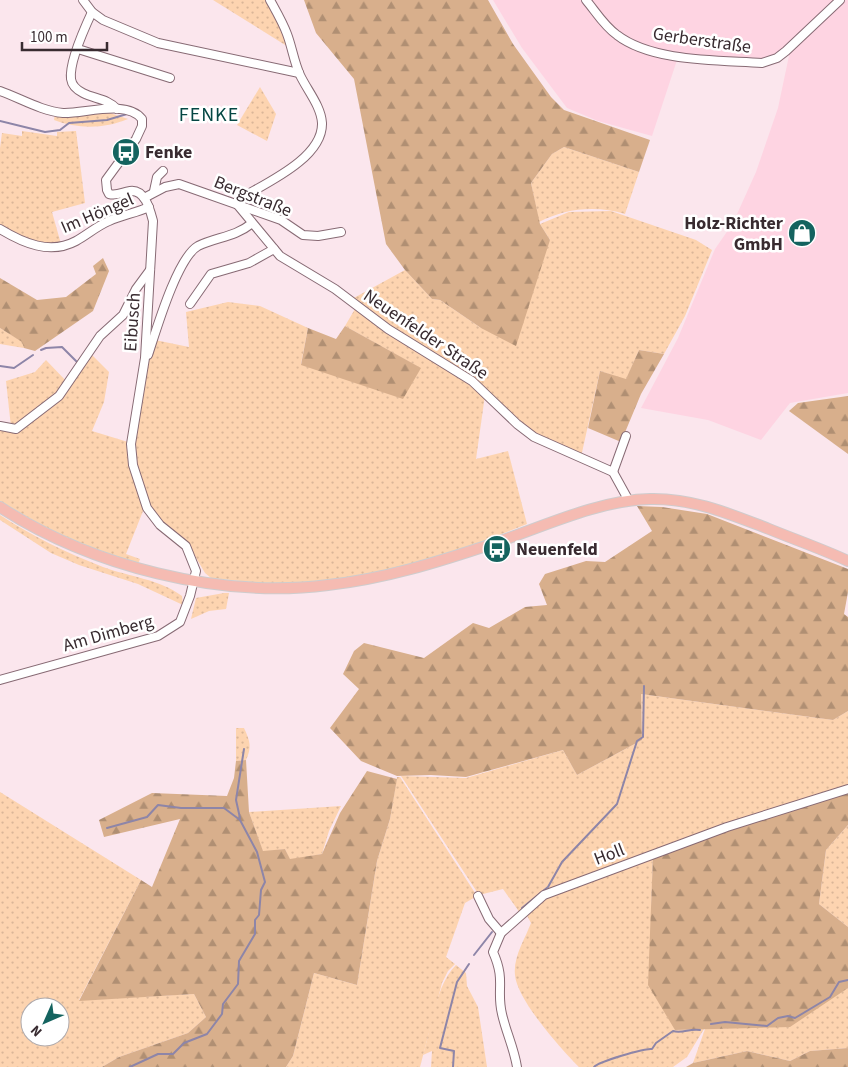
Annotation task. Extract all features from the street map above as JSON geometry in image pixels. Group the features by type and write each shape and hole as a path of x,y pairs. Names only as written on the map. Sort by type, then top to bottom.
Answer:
{"main road":[{"path":"0,507 22,522 72,546 141,569 195,581 279,587 326,586 381,577 492,544 596,509 629,501 666,499 714,508 848,560"}],"street":[{"path":"83,0 92,12 103,20 158,43 299,73"},
{"path":"236,203 298,162 313,146 321,133 322,122 317,106 299,73 286,32 270,0"},
{"name":"Gerberstraße","path":"586,0 616,34 631,44 659,53 762,63 777,58 786,52 840,0"},
{"path":"92,12 84,29 71,78 74,87 83,93 112,103 117,109"},
{"path":"78,49 170,78"},
{"path":"0,91 34,106 63,113 117,109 137,113 142,119 142,126 136,138 106,180 109,194 116,196 136,191 144,198"},
{"path":"154,191 157,177 163,171"},
{"name":"Bergstraße","path":"144,198 154,191 179,184 281,220 309,237 341,232"},
{"name":"Eibusch","path":"144,198 154,221 145,358 131,444 133,465 147,508 160,525 186,546 196,571 195,581"},
{"name":"Neuenfelder Straße","path":"236,203 251,224 293,266 335,289 382,325 472,381 517,424 534,437 613,472"},
{"name":"Im Höngel","path":"0,229 26,244 45,246 69,244 111,220 134,214 149,207"},
{"path":"145,358 171,288 192,251 207,243 233,236 251,224"},
{"path":"190,304 211,274 249,263 274,249"},
{"path":"0,426 16,429 59,396 100,336 123,315 136,289 150,270"},
{"path":"626,436 613,472 629,501"},
{"name":"Am Dimberg","path":"0,680 158,636 180,622 195,581"},
{"name":"Holl","path":"501,933 544,895 629,862 848,789"},
{"path":"478,896 489,919 501,933 493,952 501,968 501,1010 514,1047 517,1067"}],"shaded area":[{"path":"213,0 269,0 290,48"},
{"path":"493,0 848,0 848,393 790,403 761,440 708,420 641,408 678,338 715,249 733,223 756,172 778,108 790,51 767,58 679,54 652,136 598,121 567,108 522,48"},
{"path":"260,87 276,114 267,141 237,125"},
{"path":"104,111 128,119 110,125 91,127 72,125 54,120 55,114"},
{"path":"22,131 57,136 57,132 76,131 85,203 52,212 61,244 40,244 0,227 0,148 2,133 22,136"},
{"path":"564,147 639,172 625,214 603,209 581,209 549,217 539,222 531,183 552,154"},
{"path":"611,211 696,240 712,250 685,316 664,354 639,350 626,380 600,371 581,457 538,437 516,422 481,385 372,317 352,299 405,270 432,299 440,300 481,328 550,240 540,224 569,212"},
{"path":"228,302 260,306 308,328 301,364 420,368 345,326 355,309 460,375 485,395 476,459 508,451 527,524 464,549 370,576 326,583 262,583 211,578 205,573 188,544 161,524 149,507 134,465 133,444 147,364 155,340 189,347 186,312"},
{"path":"0,328 23,342 24,348 0,344"},
{"path":"91,354 109,372 104,402 92,431 128,442 145,506 126,554 140,559 138,564 72,543 0,501 0,428 16,430 60,397"},
{"path":"46,360 68,383 31,418 11,427 6,381 35,372"},
{"path":"0,515 37,537 76,556 173,590 182,596 183,605 138,584 79,565 51,553 0,520"},
{"path":"229,593 226,609 209,611 191,619 196,598"},
{"path":"641,694 833,720 848,711 848,786 543,892 520,913 503,889 479,895 401,776 466,778 563,750 577,775 642,740"},
{"path":"236,728 244,728 248,737 250,748 246,760 236,761"},
{"path":"397,777 400,777 477,896 465,903 446,957 455,964 448,971 442,983 420,1067 286,1067 293,1056 314,973 357,985 377,861 390,819"},
{"path":"0,792 141,880 79,1000 194,994 206,1017 188,1033 119,1057 102,1067 0,1067"},
{"path":"341,806 329,831 322,854 290,860 285,849 263,852 249,812"},
{"path":"848,825 848,927 819,904 826,850"},
{"path":"653,855 651,913 675,1030 704,1029 687,1057 673,1067 579,1067 541,1024 523,997 518,985 515,975 516,962 531,923 525,912 550,896"},
{"path":"456,965 466,973 467,986 478,1007 487,1067 431,1067 432,1051 423,1055 439,995 449,973"},
{"path":"848,988 848,1048 810,1051 790,1061 747,1051 693,1063 705,1029 730,1028 837,994"}],"green space":[{"path":"304,0 488,0 513,44 551,97 564,110 650,140 639,172 564,147 552,154 531,183 540,224 550,240 516,346 481,328 440,300 432,299 405,270 386,244 354,79 316,33"},
{"path":"103,258 109,271 93,311 35,351 24,348 22,342 0,328 0,278 37,300 66,297 96,274 93,266"},
{"path":"345,326 421,368 403,399 301,365 308,328 336,339"},
{"path":"639,350 664,354 641,394 621,442 588,428 600,371 626,379"},
{"path":"848,396 848,454 789,411 798,403"},
{"path":"637,506 662,507 707,514 848,569 848,592 844,614 848,617 848,711 833,720 641,694 642,740 577,775 563,750 466,777 397,776 361,761 330,728 359,689 343,674 354,651 364,643 424,658 473,623 489,628 525,607 547,605 539,584 545,574 586,561 605,562 652,531"},
{"path":"246,760 249,812 263,851 285,849 290,859 322,854 340,813 367,771 397,779 390,819 377,861 357,985 314,973 293,1056 286,1067 102,1067 119,1057 188,1033 206,1017 194,994 79,1001 141,880 152,887 180,819 104,837 99,820 152,793 227,796 234,778 236,761"},
{"path":"848,791 848,825 826,850 819,904 848,927 848,988 790,1027 675,1030 648,985 653,855"},
{"path":"848,1048 848,1067 686,1067 693,1063 747,1051 790,1061 810,1051"}],"waterway":[{"path":"0,121 45,132 60,130 69,123 107,120 127,114"},
{"path":"41,350 62,347 79,364"},
{"path":"0,366 14,368 33,355"},
{"path":"522,908 548,887 562,862 617,804 637,741 643,737 644,686"},
{"path":"240,818 236,800 244,749"},
{"path":"107,828 147,817 158,805 181,808 224,808 240,820 257,852 265,882 261,890 259,915 255,920 255,934 239,961 238,984 223,1004 222,1014 207,1034 184,1043 173,1054 158,1054 130,1067"},
{"path":"474,955 492,932"},
{"path":"453,1067 454,1051 440,1048 457,982 469,964"},
{"path":"711,1024 725,1022 767,1026 778,1018 788,1016 795,1018 830,997 839,982 848,980"},
{"path":"594,1067 622,1056 652,1049 656,1043 673,1031 700,1030"}],"place":[{"name":"Fenke","path":"126,152"},
{"name":"Holz-Richter GmbH","path":"802,233"},
{"name":"Neuenfeld","path":"497,549"}],"district":[{"name":"FENKE","path":"209,114"}]}
